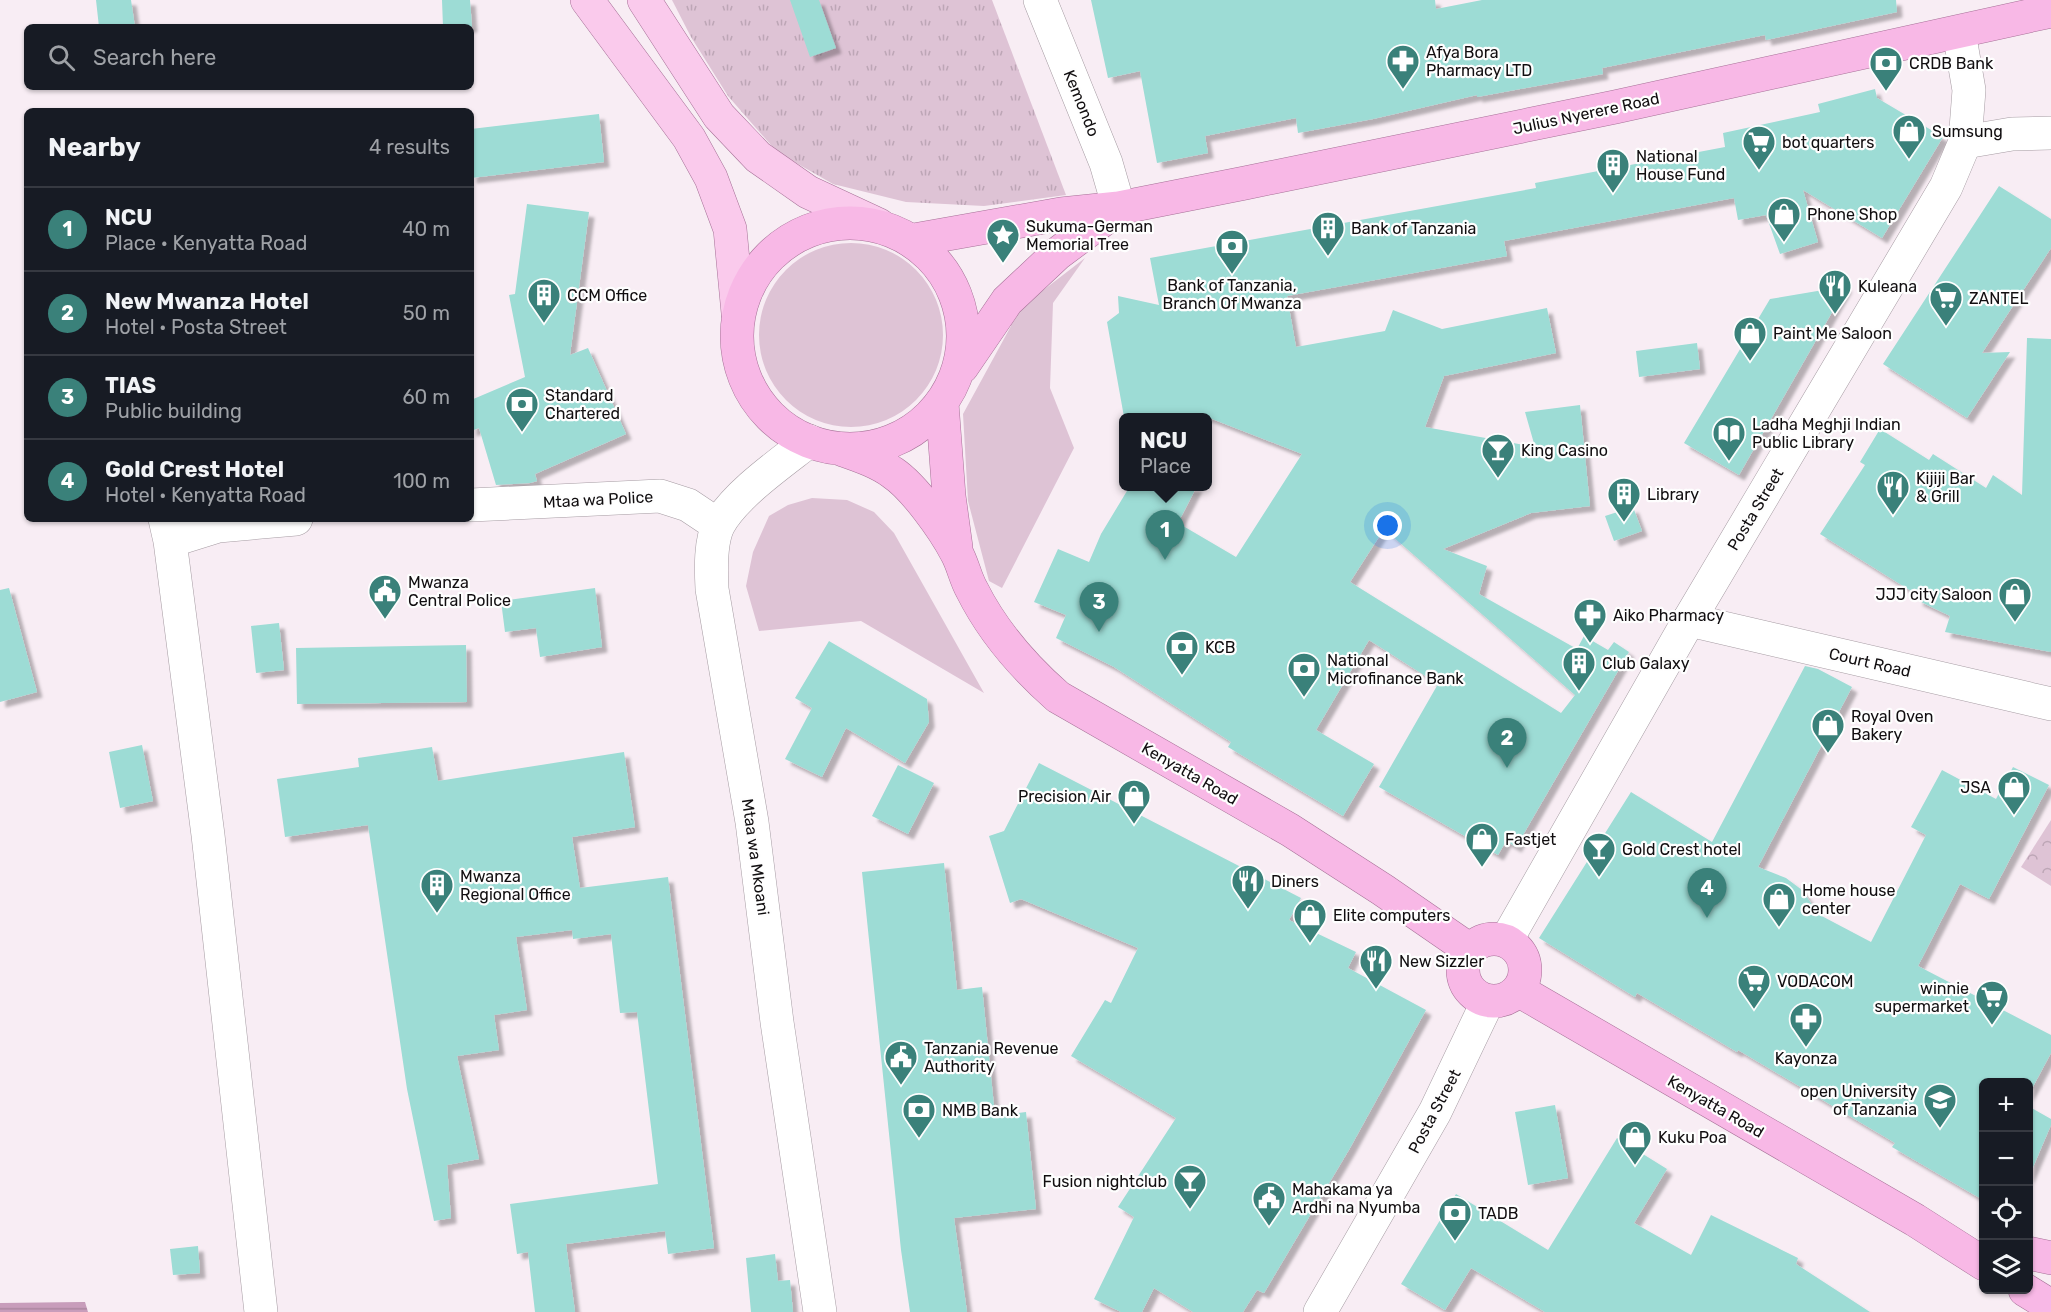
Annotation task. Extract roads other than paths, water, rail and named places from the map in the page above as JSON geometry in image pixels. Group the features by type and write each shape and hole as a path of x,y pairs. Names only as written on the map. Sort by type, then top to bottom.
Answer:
{"highway":[{"name":"Julius Nyerere Road","path":"914,240 1060,214 1119,207 1615,107 2051,11"},
{"name":"Julius Nyerere Road","path":"958,373 1006,301 1058,255 1119,207"},
{"path":"825,224 879,225 914,240 942,267 960,302 965,340 958,373 942,403 913,431 875,447 843,450 809,441 775,422 750,390 737,353 738,313 753,276 784,242 825,224"},
{"name":"Kenyatta Road","path":"942,403 956,552"},
{"name":"Kenyatta Road","path":"843,450 873,461 894,474 917,496 956,552 972,590 998,631 1038,680 1058,697 1290,830 1470,950"},
{"path":"1489,939 1506,940 1518,950 1524,960 1526,970 1523,981 1503,996 1478,998 1469,991 1462,970 1464,960 1470,950 1478,943 1489,939"},
{"name":"Kenyatta Road","path":"1503,996 1915,1220 1979,1261"},
{"name":"Kenyatta Road","path":"1915,1220 1979,1239"},
{"path":"2033,1254 2051,1258"},
{"path":"2032,1294 2051,1306"}],"main road":[{"path":"586,0 689,138 711,178 730,229 738,313"},
{"path":"644,0 719,116 758,157 808,192 879,225"}],"street":[{"name":"Kemondo","path":"1040,0 1106,163 1119,207"},
{"name":"Posta Street","path":"1506,940 1689,620 1946,187 1965,142 1969,90 1959,32"},
{"path":"1965,142 2013,134 2051,133"},
{"name":"Mtaa wa Mkoani","path":"809,441 735,504 718,525 711,558 712,588 752,822 777,1022 820,1312"},
{"name":"Mtaa wa Police","path":"474,505 660,496 688,504 718,525"},
{"path":"261,1312 208,834 168,530 263,522"},
{"name":"Court Road","path":"1689,620 2051,704"},
{"name":"Posta Street","path":"1320,1312 1503,996"}],"place":[{"name":"Afya Bora Pharmacy LTD","path":"1403,90"},
{"name":"CRDB Bank","path":"1886,92"},
{"name":"Sumsung","path":"1909,160"},
{"name":"bot quarters","path":"1759,171"},
{"name":"National House Fund","path":"1613,194"},
{"name":"Phone Shop","path":"1784,243"},
{"name":"Bank of Tanzania","path":"1328,257"},
{"name":"Sukuma-German Memorial Tree","path":"1003,264"},
{"name":"Bank of Tanzania, Branch Of Mwanza","path":"1232,275"},
{"name":"Kuleana","path":"1835,315"},
{"name":"CCM Office","path":"544,324"},
{"name":"ZANTEL","path":"1946,327"},
{"name":"Paint Me Saloon","path":"1750,362"},
{"name":"Standard Chartered","path":"522,433"},
{"name":"Ladha Meghji Indian Public Library","path":"1729,462"},
{"name":"King Casino","path":"1498,479"},
{"name":"Kijiji Bar & Grill","path":"1893,516"},
{"name":"Library","path":"1624,523"},
{"name":"NCU","path":"1165,560"},
{"name":"Mwanza Central Police","path":"385,620"},
{"name":"JJJ city Saloon","path":"2015,623"},
{"name":"TIAS","path":"1099,632"},
{"name":"Aiko Pharmacy","path":"1590,644"},
{"name":"KCB","path":"1182,676"},
{"name":"Club Galaxy","path":"1579,692"},
{"name":"National Microfinance Bank","path":"1304,698"},
{"name":"Royal Oven Bakery","path":"1828,754"},
{"name":"New Mwanza Hotel","path":"1507,768"},
{"name":"JSA","path":"2014,816"},
{"name":"Precision Air","path":"1134,825"},
{"name":"Fastjet","path":"1482,868"},
{"name":"Gold Crest hotel","path":"1599,878"},
{"name":"Diners","path":"1248,910"},
{"name":"Mwanza Regional Office","path":"437,914"},
{"name":"Gold Crest Hotel","path":"1707,918"},
{"name":"Home house center","path":"1779,928"},
{"name":"Elite computers","path":"1310,944"},
{"name":"New Sizzler","path":"1376,990"},
{"name":"VODACOM","path":"1754,1010"},
{"name":"winnie supermarket","path":"1992,1026"},
{"name":"Kayonza","path":"1806,1048"},
{"name":"Tanzania Revenue Authority","path":"901,1086"},
{"name":"open University of Tanzania","path":"1940,1129"},
{"name":"NMB Bank","path":"919,1139"},
{"name":"Kuku Poa","path":"1635,1166"},
{"name":"Fusion nightclub","path":"1190,1210"},
{"name":"Mahakama ya Ardhi na Nyumba","path":"1269,1227"},
{"name":"TADB","path":"1455,1242"}]}
